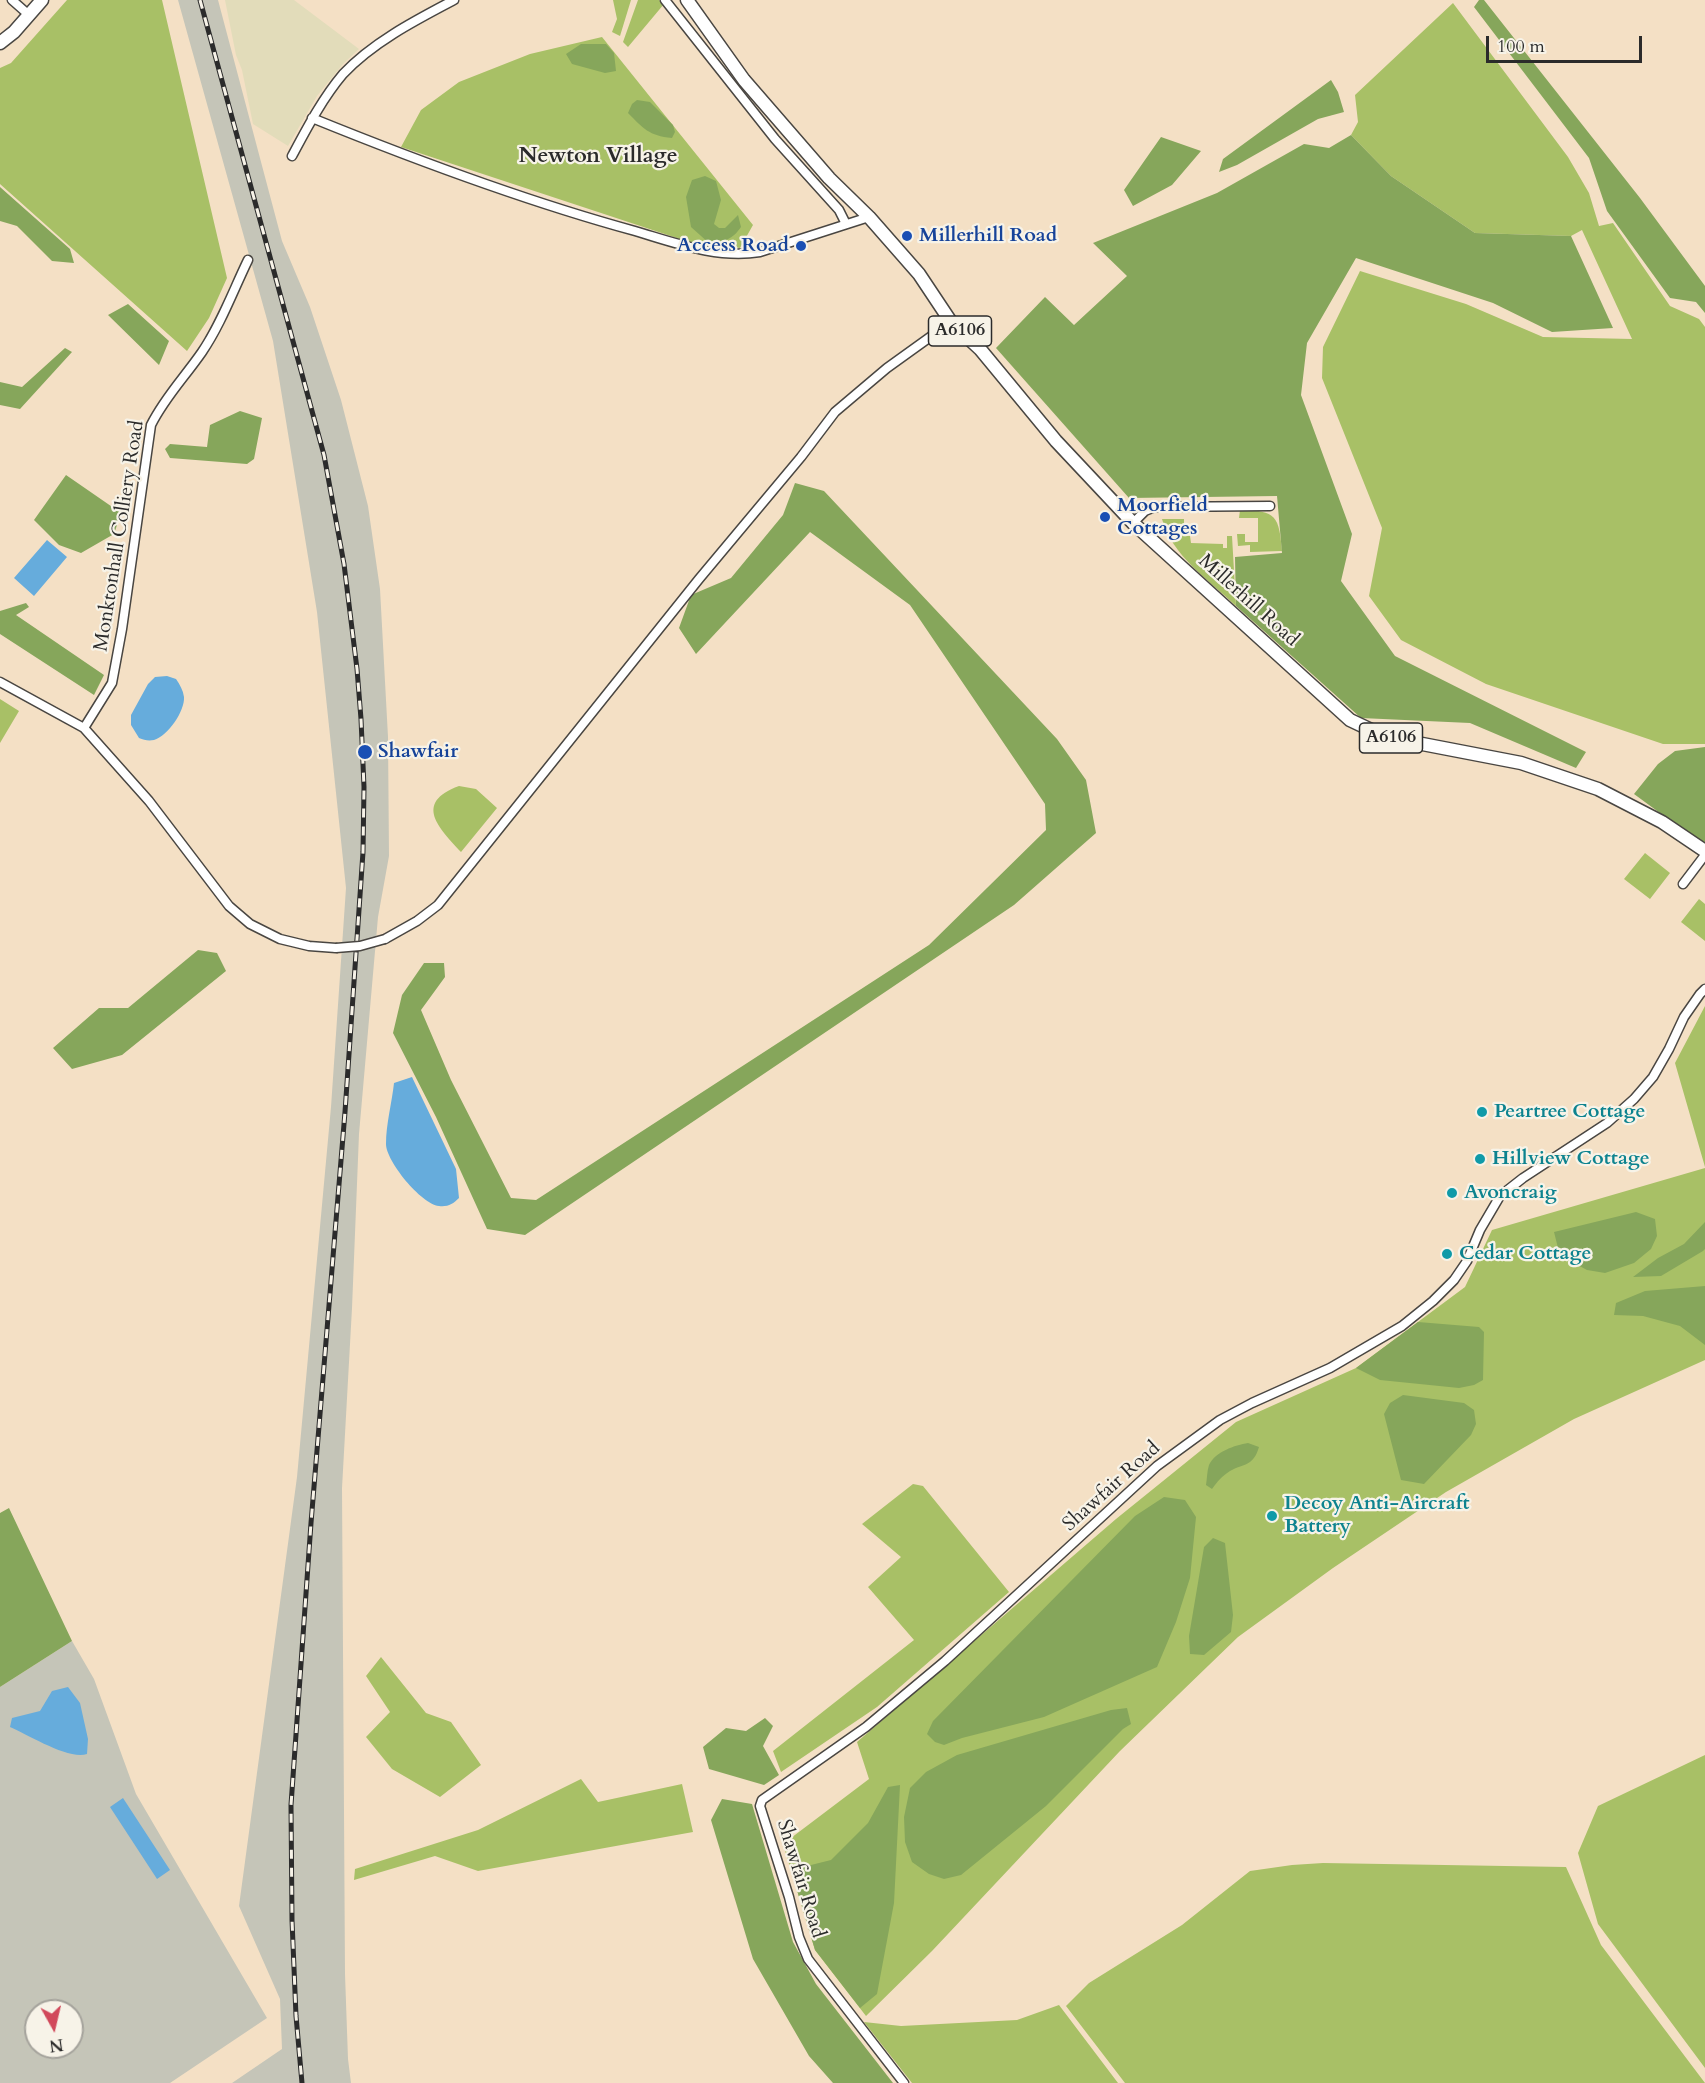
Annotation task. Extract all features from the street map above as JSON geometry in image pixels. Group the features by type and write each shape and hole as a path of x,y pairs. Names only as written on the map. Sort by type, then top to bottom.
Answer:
{"main road":[{"path":"0,43 42,0"},
{"name":"Millerhill Road","path":"687,0 744,80 828,177 868,217 919,274 951,322 980,349 1056,441 1133,523 1350,720 1386,737 1521,763 1598,789 1662,822 1705,853"}],"street":[{"path":"12,0 29,15"},
{"path":"292,156 312,118 344,73 367,53 411,23 454,0"},
{"path":"665,0 775,139 839,210 846,224"},
{"path":"312,118 496,188 712,253 741,255 760,252 868,217"},
{"name":"Monktonhall Colliery Road","path":"84,728 112,683 122,629 151,425 161,405 203,351 248,260"},
{"path":"0,682 84,728 106,750 149,801 229,906 250,924 280,939 309,946 336,948 360,946 385,939 417,921 438,905 835,412 887,368 951,322"},
{"path":"1133,523 1145,511 1155,507 1270,506"},
{"path":"1683,884 1705,853"},
{"name":"Shawfair Road","path":"904,2083 808,1959 799,1937 789,1897 760,1806 762,1800 866,1727 945,1661 1157,1466 1220,1420 1330,1368 1402,1326 1433,1301 1454,1280 1467,1262 1480,1230 1500,1196 1523,1178 1607,1123 1647,1084 1669,1049 1684,1017 1705,989"}],"shaded area":[{"path":"178,0 218,0 282,241 310,307 341,400 368,506 380,589 388,737 389,856 378,917 359,1134 342,1488 345,1974 351,2083 232,2083 282,2049 280,1999 239,1906 297,1477 331,1107 346,888 317,612 273,341"},
{"path":"225,0 294,0 359,49 343,64 317,96 288,146 253,124"},
{"path":"72,1641 94,1679 136,1794 267,2018 170,2083 0,2083 0,1687"}],"green space":[{"path":"67,0 162,0 227,278 209,318 187,351 0,184 0,68 11,63"},
{"path":"613,0 631,0 620,36 612,32 617,19"},
{"path":"638,0 659,0 664,4 628,47 623,42"},
{"path":"1479,0 1484,0 1640,198 1705,286 1705,313 1696,302 1670,298 1607,211 1589,158 1474,7"},
{"path":"1453,3 1568,157 1589,193 1599,226 1613,223 1670,306 1699,319 1705,327 1705,744 1663,744 1486,684 1401,640 1369,596 1382,528 1322,378 1323,347 1360,271 1466,304 1543,337 1632,339 1582,230 1571,236 1475,233 1391,176 1351,135 1358,122 1355,95"},
{"path":"602,37 753,225 740,248 695,244 401,147 421,110 459,82 530,54"},
{"path":"581,44 606,44 614,53 616,71 605,73 572,64 566,54"},
{"path":"1331,80 1338,92 1344,112 1318,119 1237,165 1219,172 1223,159"},
{"path":"637,100 650,102 673,125 675,132 672,138 647,130 628,113 632,104"},
{"path":"1351,135 1391,176 1475,233 1571,236 1613,328 1552,332 1493,303 1356,258 1307,343 1301,395 1352,534 1341,581 1395,656 1586,752 1576,768 1470,723 1361,718 1236,606 1235,557 1282,553 1277,496 1129,498 996,348 1045,297 1074,325 1127,276 1093,243 1217,193 1304,144 1329,148"},
{"path":"1161,137 1201,151 1172,185 1133,206 1124,190"},
{"path":"705,176 716,181 721,200 714,224 719,228 725,228 738,215 741,227 728,239 710,244 691,227 686,197 692,180"},
{"path":"0,187 70,249 74,263 52,261 17,226 0,221"},
{"path":"128,304 169,341 159,365 108,315"},
{"path":"65,348 72,352 20,409 0,405 0,382 22,387"},
{"path":"240,411 262,418 254,459 247,464 170,458 165,449 170,444 207,447 210,425"},
{"path":"66,475 121,513 114,534 81,553 59,545 34,520"},
{"path":"795,483 824,491 1057,739 1086,780 1096,833 1014,905 525,1235 487,1229 436,1117 393,1033 402,995 424,963 444,963 445,977 421,1010 451,1080 511,1198 536,1200 929,945 1046,830 1045,804 910,605 810,532 696,654 679,628 691,595 731,578 783,515"},
{"path":"1240,510 1262,512 1274,518 1279,530 1282,551 1250,552 1250,545 1238,546 1237,534 1245,534 1245,542 1258,542 1258,518 1239,518"},
{"path":"1162,519 1184,519 1184,536 1190,536 1191,543 1223,544 1223,548 1227,548 1227,536 1232,536 1236,606 1183,556 1174,545"},
{"path":"26,603 29,607 16,615 104,675 94,695 0,634 0,611"},
{"path":"0,699 19,711 0,743"},
{"path":"1705,747 1705,846 1634,794 1658,764 1675,751"},
{"path":"459,786 476,789 497,808 461,852 445,834 434,816 437,800"},
{"path":"1645,853 1670,873 1650,899 1624,879"},
{"path":"1699,899 1705,904 1705,941 1681,922"},
{"path":"198,950 217,953 226,971 122,1055 72,1069 53,1048 99,1008 128,1008"},
{"path":"1705,1006 1705,1167 1675,1063"},
{"path":"1705,1168 1705,1360 1574,1419 1446,1492 1333,1568 1238,1637 1120,1751 932,1951 866,2016 815,1950 783,1844 869,1779 857,1742 1116,1519 1236,1422 1356,1368 1465,1287 1492,1230"},
{"path":"1636,1212 1655,1219 1657,1236 1651,1249 1634,1263 1605,1273 1587,1270 1574,1263 1558,1248 1554,1232"},
{"path":"1705,1222 1705,1249 1703,1251 1661,1276 1633,1277 1658,1258 1684,1244"},
{"path":"1705,1286 1705,1345 1680,1326 1643,1316 1614,1315 1616,1303 1645,1291"},
{"path":"1418,1322 1479,1327 1484,1332 1483,1380 1474,1385 1459,1388 1380,1380 1356,1368"},
{"path":"1403,1395 1464,1403 1474,1410 1476,1424 1471,1435 1424,1484 1401,1480 1384,1414 1390,1403"},
{"path":"1248,1443 1259,1447 1248,1464 1227,1473 1212,1489 1206,1485 1209,1465 1216,1456 1232,1447"},
{"path":"913,1484 923,1486 1009,1592 877,1707 781,1772 773,1751 914,1640 868,1587 901,1557 862,1524"},
{"path":"1164,1497 1185,1500 1196,1517 1190,1578 1176,1622 1157,1667 1044,1717 962,1738 944,1745 935,1742 927,1734 933,1721 1135,1516"},
{"path":"9,1508 72,1641 0,1687 0,1513"},
{"path":"1213,1538 1225,1543 1233,1615 1231,1632 1204,1655 1190,1654 1189,1636 1204,1547"},
{"path":"381,1657 426,1713 451,1722 481,1765 440,1797 392,1769 366,1737 390,1712 366,1676"},
{"path":"1127,1708 1131,1724 1123,1729 1046,1806 961,1875 944,1879 929,1874 912,1862 905,1842 904,1817 910,1788 926,1772 957,1755 1111,1710"},
{"path":"765,1718 773,1726 763,1746 779,1775 764,1785 709,1769 703,1747 726,1728 746,1731"},
{"path":"1705,1755 1705,2068 1598,1924 1578,1853 1598,1806"},
{"path":"581,1779 598,1802 682,1784 693,1832 478,1871 435,1856 354,1880 355,1869 478,1830"},
{"path":"900,1785 894,1903 877,1994 860,2008 815,1950 791,1870 831,1860 868,1823 888,1787"},
{"path":"722,1799 752,1804 793,1942 816,1984 893,2083 833,2083 809,2056 753,1959 711,1820"},
{"path":"1323,1863 1566,1867 1601,1945 1705,2083 1125,2083 1066,2006 1089,1983 1182,1925 1250,1871"},
{"path":"1059,2005 1118,2083 912,2083 864,2022 901,2026 1017,2020"}],"water":[{"path":"47,540 67,557 34,596 14,578"},
{"path":"167,676 176,679 184,697 179,716 159,738 144,740 139,738 131,725 131,715 148,684 155,677"},
{"path":"412,1077 456,1169 459,1198 448,1205 439,1206 432,1203 414,1190 398,1171 386,1144 394,1083"},
{"path":"68,1687 80,1703 88,1739 87,1754 79,1755 59,1750 10,1727 12,1718 40,1711 52,1691"},
{"path":"123,1798 170,1870 157,1879 110,1807"}],"railway":[{"path":"200,0 324,455 344,564 361,719 364,787 363,852 291,1805 292,1920 296,2016 302,2083"}],"place":[{"name":"Millerhill Road","path":"907,236"},
{"name":"Access Road","path":"801,246"},
{"name":"Moorfield Cottages","path":"1105,517"},
{"name":"Shawfair","path":"365,752"},
{"name":"Peartree Cottage","path":"1482,1112"},
{"name":"Hillview Cottage","path":"1480,1159"},
{"name":"Avoncraig","path":"1452,1193"},
{"name":"Cedar Cottage","path":"1447,1254"},
{"name":"Decoy Anti-Aircraft Battery","path":"1272,1516"}],"district":[{"name":"Newton Village","path":"598,157"}]}
